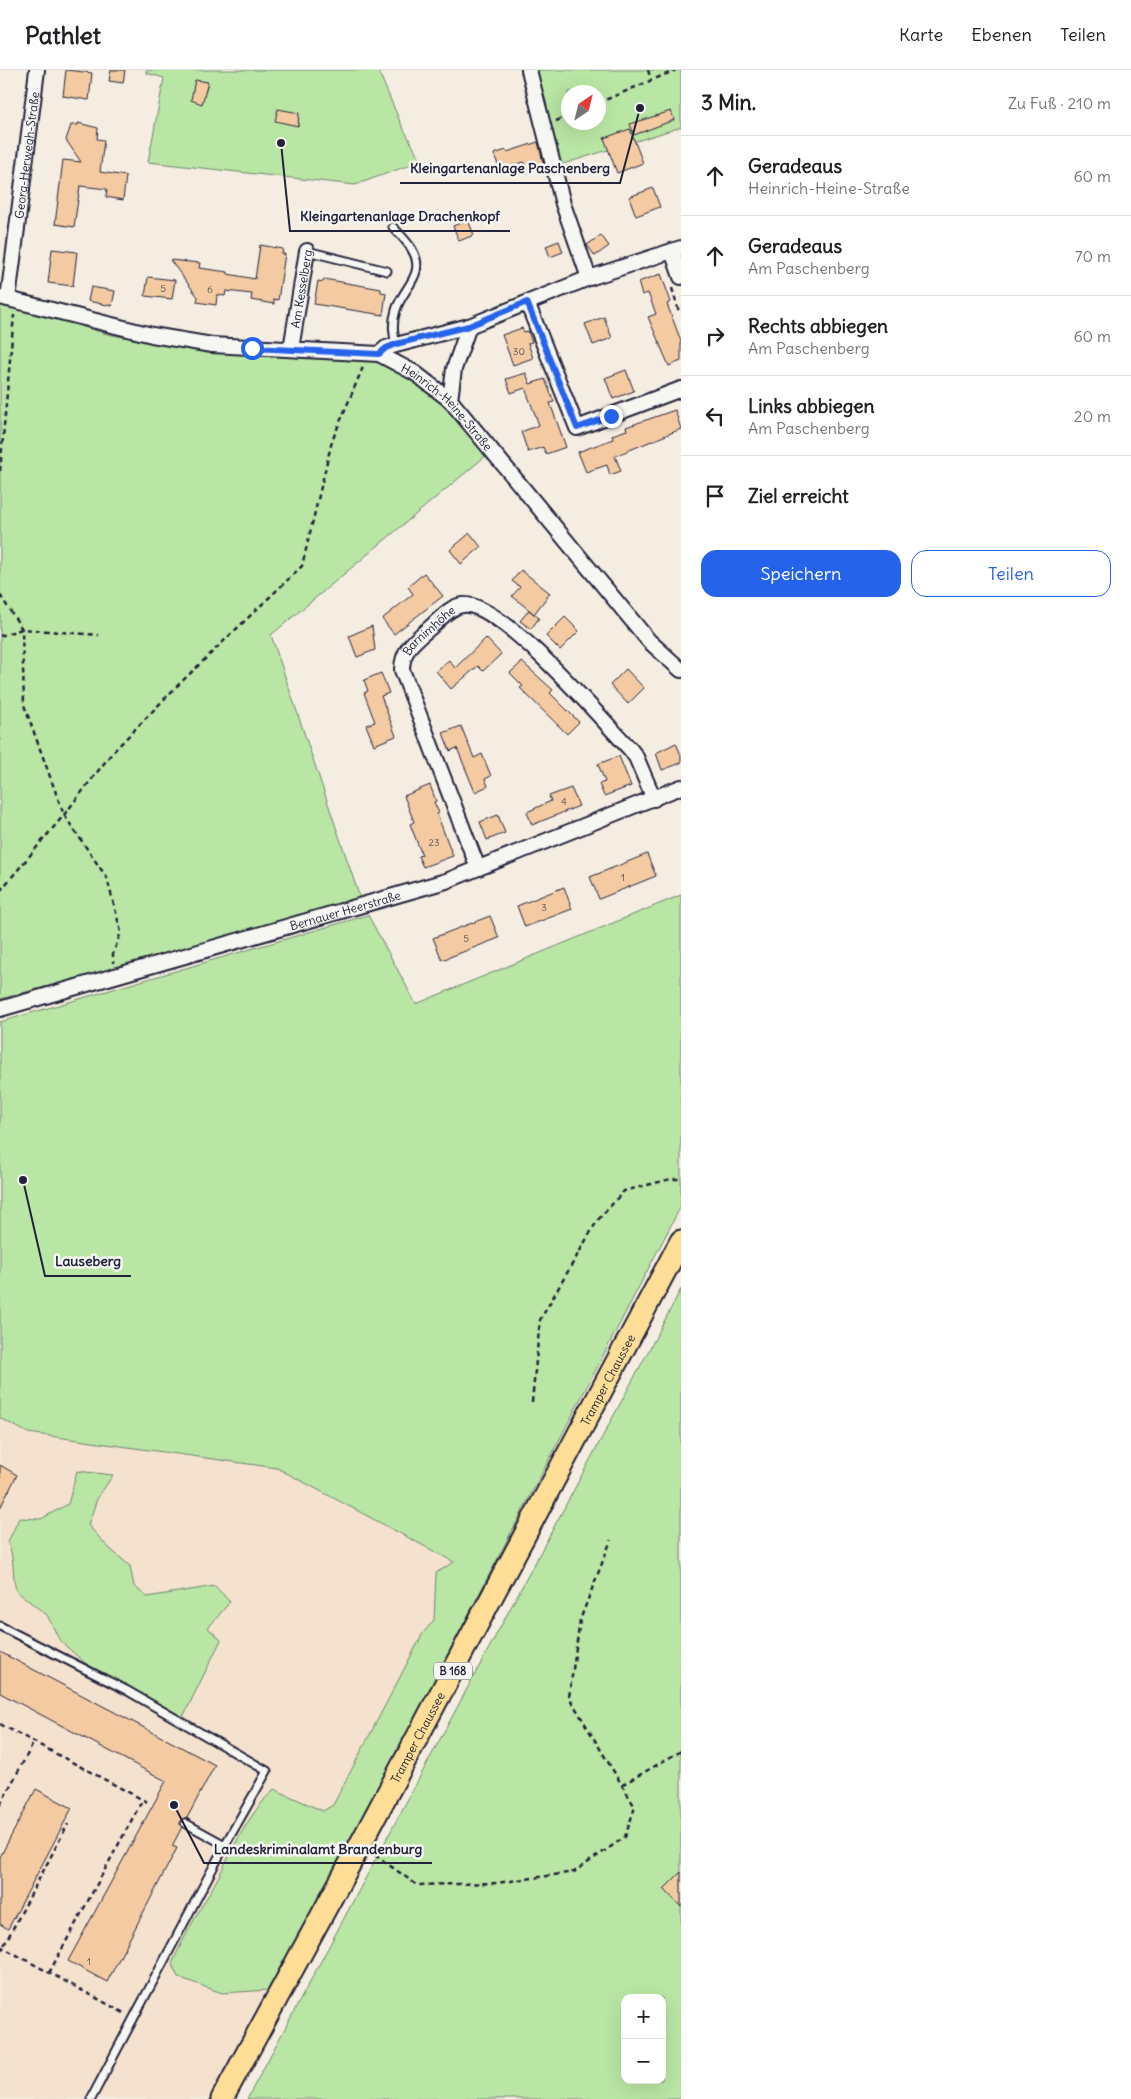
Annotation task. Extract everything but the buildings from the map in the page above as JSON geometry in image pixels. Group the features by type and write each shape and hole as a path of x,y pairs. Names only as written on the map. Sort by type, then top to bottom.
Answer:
{"main road":[{"name":"Tramper Chaussee","path":"222,2099 360,1845 681,1241"}],"street":[{"name":"Georg-Herwegh-Straße","path":"9,299 37,70"},
{"path":"529,70 563,204 589,278"},
{"path":"374,353 396,344 469,326 589,278 676,249 676,279"},
{"name":"Am Kesselberg","path":"291,349 307,251"},
{"name":"Heinrich-Heine-Straße","path":"9,299 152,335 212,345 374,353 415,372 450,400 649,641 681,670"},
{"path":"527,302 577,428 681,390"},
{"path":"450,400 454,369 469,326"},
{"name":"Barnimhöhe","path":"478,868 402,670 402,660 408,647 450,610 464,604 492,614 538,653 630,749 636,757 654,799"},
{"name":"Bernauer Heerstraße","path":"0,1009 446,881 681,787"}],"lane":[{"path":"393,227 412,248 418,264 415,278 396,309 392,328 396,344"},
{"name":"Am Kesselberg","path":"307,251 387,271"},
{"path":"0,1626 126,1690 267,1771 225,1845 91,2099"},
{"path":"185,1823 225,1845"}],"path":[{"path":"648,70 651,80"},
{"path":"606,100 676,70"},
{"path":"676,279 679,312"},
{"path":"0,471 14,310 9,299"},
{"path":"0,891 64,815 112,753 176,687 302,566 332,441 374,353"},
{"path":"0,595 22,629 24,705 64,815 107,878 121,932 113,954 113,965"},
{"path":"0,636 22,629 99,635"},
{"path":"532,1402 540,1320 597,1221 624,1191 671,1179 681,1179"},
{"path":"360,1845 418,1885 497,1883 574,1872 625,1838 635,1807 569,1697 580,1620 611,1540"},
{"path":"0,1724 147,1802"},
{"path":"0,1806 34,1742"},
{"path":"622,1785 681,1751"},
{"path":"49,1973 142,1799"},
{"path":"0,1953 1,1947 68,1824"},
{"path":"1,1947 134,2018"}],"shaded area":[{"path":"0,1418 28,1433 277,1468 486,1579 208,2099 0,2099"}],"green space":[{"path":"146,70 378,70 401,124 421,161 355,185 148,162 164,78 146,73"},
{"path":"532,70 681,70 681,127 557,166"},
{"path":"0,302 107,334 203,352 376,359 419,382 449,408 488,454 271,635 361,901 0,999"},
{"path":"681,895 681,1206 362,1819 270,1990 222,1993 178,1977 172,1964 194,1919 243,1830 274,1789 323,1811 333,1805 423,1633 434,1620 436,1573 454,1562 277,1468 28,1433 0,1418 0,1022 368,915 416,1004"},
{"path":"681,1289 681,2099 247,2099 657,1335"},
{"path":"77,1471 113,1475 97,1499 88,1525 108,1547 130,1566 134,1586 147,1597 215,1586 230,1602 208,1628 221,1640 183,1717 85,1663 60,1641 47,1615 16,1591 12,1555 8,1542 19,1518 41,1519 68,1504"}],"place":[{"name":"Kleingartenanlage Paschenberg","path":"640,108"},
{"name":"Kleingartenanlage Drachenkopf","path":"281,143"},
{"name":"Lauseberg","path":"23,1180"},
{"name":"Landeskriminalamt Brandenburg","path":"174,1805"}],"route":[{"path":"252,348 369,352 379,354 386,348 396,344 469,326 527,302 577,428 611,416"}]}
